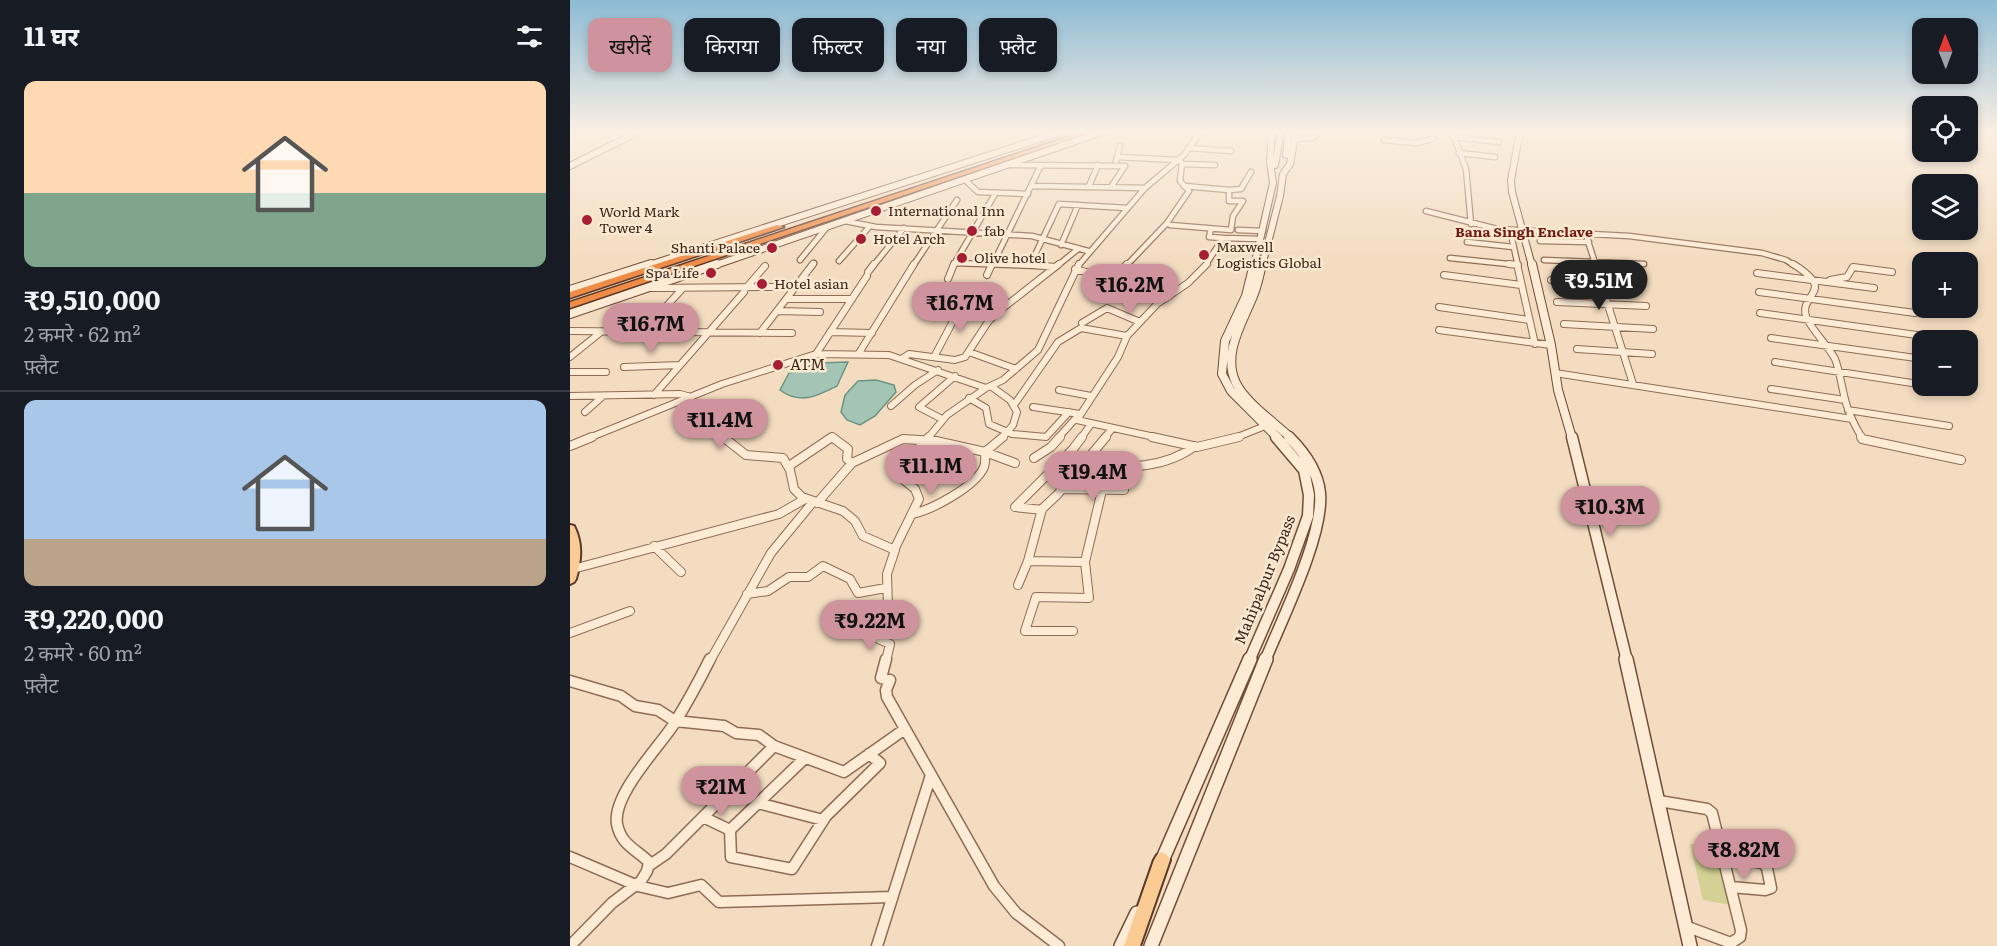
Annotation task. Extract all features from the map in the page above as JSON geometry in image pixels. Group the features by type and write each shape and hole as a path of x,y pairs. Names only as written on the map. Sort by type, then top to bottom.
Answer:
{"highway":[{"path":"570,293 938,175"},
{"path":"570,305 970,175"},
{"path":"956,183 972,175"}],"main road":[{"path":"570,529 575,542 572,574"},
{"path":"1132,946 1162,860"}],"street":[{"path":"570,293 927,175"},
{"path":"570,314 956,183 973,175"},
{"path":"987,275 1037,175"},
{"path":"1089,186 1094,175"},
{"path":"1111,187 1119,175"},
{"path":"1059,946 1026,922 1007,904 994,885 887,697 886,690 890,680 881,678 890,644 869,637 888,607 887,571 895,555 894,550 919,496 899,474 904,463 928,439 942,419 969,398 1016,369 1040,348 1075,269 1088,251 1145,188 1162,175"},
{"path":"1113,279 1167,223 1188,192 1180,181 1180,175"},
{"path":"1184,186 1201,189 1240,189 1249,175"},
{"name":"Mahipalpur Bypass","path":"1121,946 1162,860 1289,569 1308,516 1309,495 1304,470 1231,391 1223,380 1221,364 1225,341 1246,296 1278,175"},
{"name":"Mahipalpur Bypass","path":"1151,946 1313,541 1321,514 1320,486 1315,468 1307,455 1242,392 1235,382 1232,366 1235,335 1255,291 1280,196 1278,175"},
{"path":"1466,175 1471,224"},
{"path":"1513,175 1511,185 1629,672 1690,946"},
{"path":"966,177 978,192 1028,194"},
{"path":"1032,186 1145,188"},
{"path":"1167,223 1231,230 1233,216 1243,201 1229,201 1229,190"},
{"path":"948,279 954,263 995,194"},
{"path":"859,352 957,200"},
{"path":"1035,257 1059,204 1127,208"},
{"path":"1061,245 1078,205"},
{"path":"1426,211 1471,224 1510,230 1585,232 1771,255 1799,267 1816,282 1816,290 1805,310 1808,320 1828,345 1840,371 1848,411 1865,441 1960,460"},
{"path":"845,220 870,226 1043,238 1088,251"},
{"path":"839,261 870,226"},
{"path":"800,260 827,227"},
{"path":"816,354 868,274 904,228"},
{"path":"1211,229 1209,237 1261,235"},
{"path":"1238,230 1261,235"},
{"path":"1510,230 1535,344"},
{"path":"1585,232 1634,384"},
{"path":"1034,458 1051,447 1078,416 1118,357 1127,336 1159,302 1185,286 1213,256 1223,238"},
{"path":"1540,241 1589,242"},
{"path":"1467,242 1513,247"},
{"path":"903,358 909,354 959,360 969,352 995,316 1078,249"},
{"path":"1450,258 1518,265"},
{"path":"1544,260 1644,264"},
{"path":"760,333 814,263"},
{"path":"954,263 1055,267"},
{"path":"654,395 765,266"},
{"path":"1816,282 1847,277 1853,267 1892,272"},
{"path":"1075,269 1123,282 1159,302"},
{"path":"1757,273 1874,288"},
{"path":"1444,275 1521,285"},
{"path":"1551,280 1642,284"},
{"path":"647,288 745,290 777,287"},
{"path":"643,332 683,288"},
{"path":"934,357 969,291"},
{"path":"1760,292 1912,313"},
{"path":"787,299 852,299"},
{"path":"1557,302 1646,306"},
{"path":"1439,307 1529,320"},
{"path":"1082,323 1107,309 1140,322"},
{"path":"778,311 820,312"},
{"path":"1761,314 1912,334"},
{"path":"1564,324 1653,329"},
{"path":"1014,405 1047,359 1050,350 1058,342 1082,328 1127,336"},
{"path":"1439,330 1551,345"},
{"path":"570,331 792,333"},
{"path":"570,357 602,332"},
{"path":"830,333 872,333"},
{"path":"1045,338 1058,342"},
{"path":"1771,338 1912,357"},
{"path":"1040,348 1050,350"},
{"path":"1577,349 1652,354"},
{"path":"570,446 753,373 816,354 859,352 903,358 989,387 1014,405 1016,416 1008,433 986,452 983,468 963,487 929,510 912,514"},
{"path":"969,352 1016,369"},
{"path":"1775,362 1912,383"},
{"path":"624,367 680,365"},
{"path":"891,406 915,385 938,370"},
{"path":"570,372 606,372"},
{"path":"1555,373 1852,419"},
{"path":"942,419 919,407 955,376"},
{"path":"1771,388 1845,400"},
{"path":"1059,390 1091,396"},
{"path":"570,396 680,394 688,399 717,433 748,456 780,457 789,466 794,489 812,501 843,511 855,521 863,536 894,550"},
{"path":"585,412 603,396"},
{"path":"969,398 986,408 989,424 1008,433 1047,437 1069,412"},
{"path":"1033,407 1069,412 1078,416"},
{"path":"1848,411 1949,426"},
{"path":"717,433 736,424 742,419 743,414"},
{"path":"1078,416 1078,421 1195,446 1208,446 1229,441 1265,426"},
{"path":"1042,510 1015,507 1073,450 1091,424"},
{"path":"1018,585 1028,561 1042,510 1113,428"},
{"path":"789,466 830,437 848,449 847,459 852,463"},
{"path":"650,865 648,859 634,852 622,834 617,819 633,784 675,721 747,594 797,518 812,501 852,463 903,439 928,439 986,452 1016,463"},
{"path":"1082,465 1138,467 1178,457 1195,446"},
{"path":"1062,489 1124,490"},
{"path":"1073,631 1025,631 1036,597 1089,598 1085,562 1102,490"},
{"path":"572,574 654,546 779,514 812,501"},
{"path":"654,546 681,572"},
{"path":"1028,561 1085,562"},
{"path":"747,594 768,591 789,577 803,579 810,577 824,566 850,579 858,593 886,588"},
{"path":"570,633 630,611"},
{"path":"570,681 621,696 635,706 658,710 675,721 724,726 736,733 759,735 774,746 844,772 905,729"},
{"path":"571,944 616,898 638,886 650,865 666,855 774,746"},
{"path":"805,758 730,830 731,857 792,869 824,819 880,763 869,754"},
{"path":"877,946 931,776"},
{"path":"1659,801 1707,809 1712,813 1741,930 1740,937 1731,943 1685,926"},
{"path":"758,803 824,819"},
{"path":"703,816 730,830"},
{"path":"1724,857 1763,863 1772,884 1771,888 1766,890 1731,887"},
{"path":"570,858 580,860 638,886 668,893 701,885 719,902 892,897"}],"shaded area":[{"path":"848,362 837,386 822,393 802,398 787,395 780,390 789,373 818,363"},
{"path":"876,380 894,385 896,392 875,416 860,425 847,420 841,412 845,395 858,381"},
{"path":"1690,844 1716,846 1731,905 1703,900"}],"place":[{"name":"International Inn","path":"876,211"},
{"name":"World Mark Tower 4","path":"587,220"},
{"name":"fab","path":"972,231"},
{"name":"Hotel Arch","path":"861,239"},
{"name":"Shanti Palace","path":"772,248"},
{"name":"Maxwell Logistics Global","path":"1204,255"},
{"name":"Olive hotel","path":"962,258"},
{"name":"Spa Life","path":"711,273"},
{"name":"Hotel asian","path":"762,284"},
{"name":"ATM","path":"778,365"}],"district":[{"name":"Bana Singh Enclave","path":"1524,232"}]}
